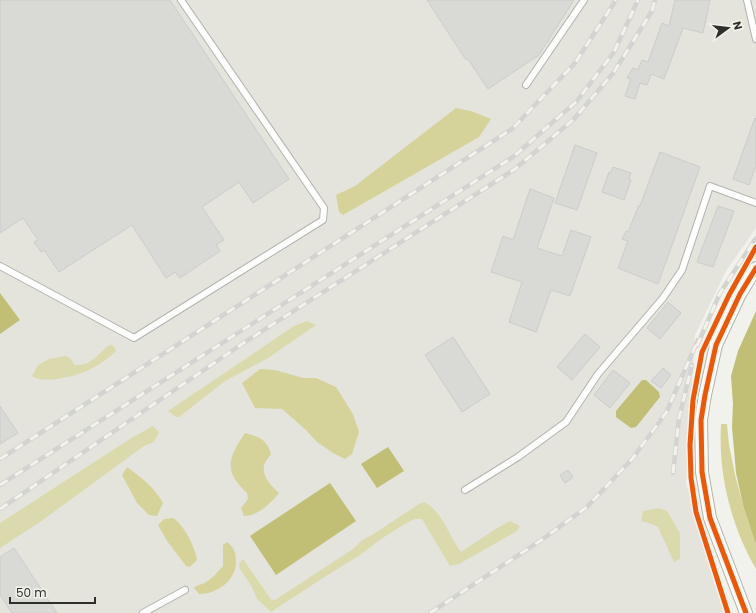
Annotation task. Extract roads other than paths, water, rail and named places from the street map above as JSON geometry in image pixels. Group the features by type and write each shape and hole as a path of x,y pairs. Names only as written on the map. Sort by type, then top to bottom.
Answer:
{"street":[{"path":"746,613 710,518 702,472 701,420 704,395 716,345 740,294 756,268"}],"lane":[{"path":"0,266 134,338 323,220 324,208 181,0"},
{"path":"526,85 584,0"},
{"path":"747,0 756,40"},
{"path":"749,11 756,10"},
{"path":"465,490 518,458 566,422 598,374 663,298 682,270 710,186 756,203"},
{"path":"143,613 185,590"}],"railway":[{"path":"0,459 512,129 575,63 616,0"},
{"path":"0,485 513,157 577,101 614,52 638,0"},
{"path":"0,509 242,344 515,169 574,119 614,72 652,11 655,0"},
{"path":"697,346 720,293 756,238"},
{"path":"430,613 540,541 587,507 632,459 666,413 698,340"},
{"path":"673,473 679,418 692,365"}]}
